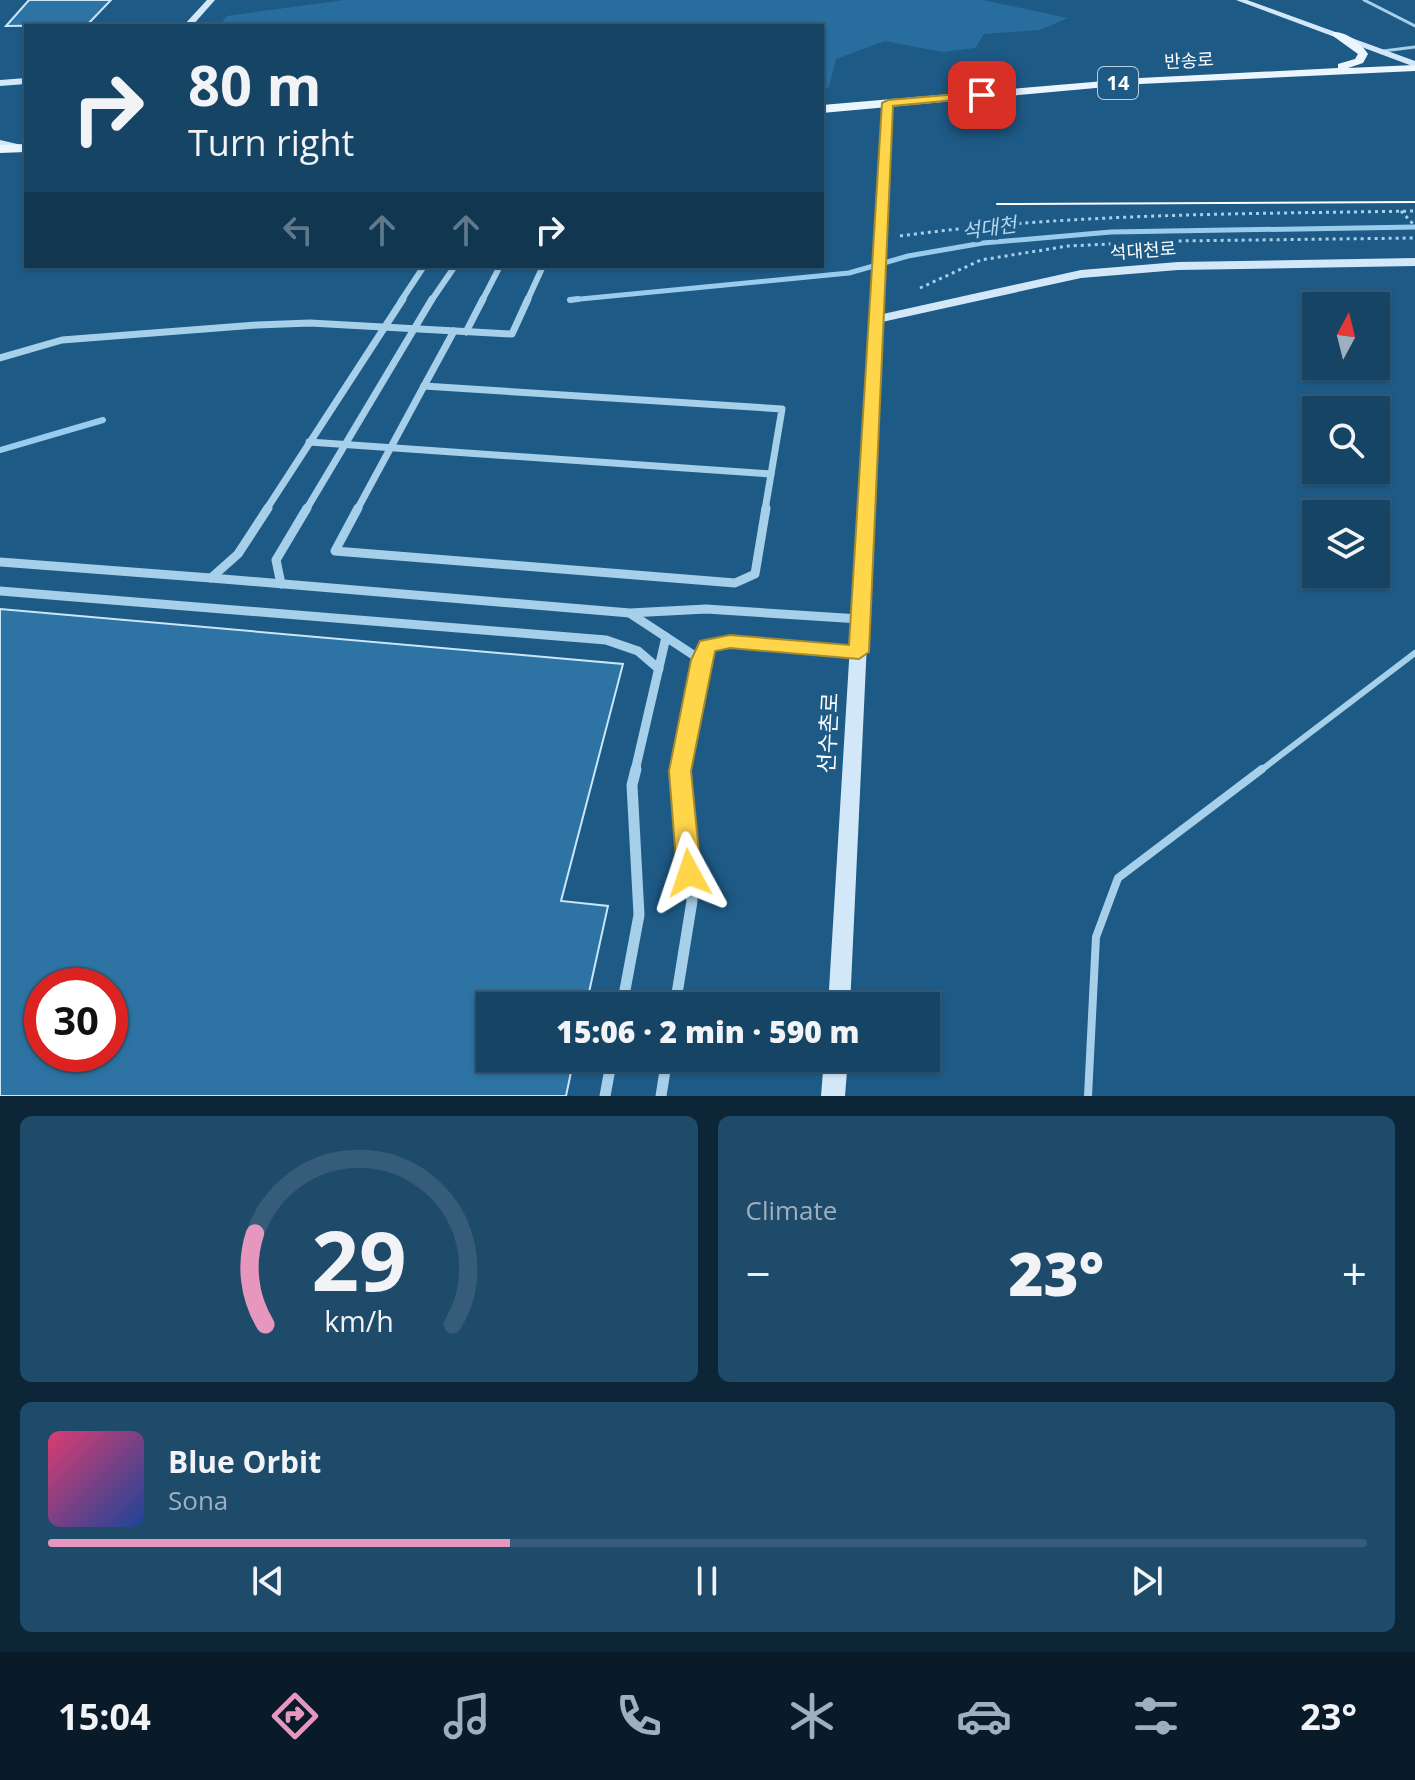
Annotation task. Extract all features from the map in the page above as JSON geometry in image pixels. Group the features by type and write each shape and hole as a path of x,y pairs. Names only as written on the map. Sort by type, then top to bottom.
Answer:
{"main road":[{"path":"189,24 211,0"},
{"path":"1240,0 1383,51 1415,66"},
{"path":"1309,73 1363,58 1359,48 1337,34"},
{"name":"반송로","path":"824,109 1140,81 1415,66"},
{"path":"0,83 24,81"},
{"name":"선수촌로","path":"840,992 888,103"},
{"path":"0,143 24,148"},
{"path":"0,149 24,148"},
{"name":"석대천로","path":"878,319 1081,274 1178,266 1415,262"},
{"path":"833,1096 835,1072"}],"street":[{"path":"211,578 238,554 423,268"},
{"path":"281,584 276,560 412,329 454,268"},
{"path":"466,332 499,268"},
{"path":"0,358 62,340 310,323 512,334 542,268"},
{"path":"424,386 782,409 755,574 735,583 335,551 391,448 424,386 454,331"},
{"path":"309,442 771,474"},
{"path":"0,562 630,613 706,609 861,619"},
{"path":"0,591 567,636 627,644 643,651 659,669"},
{"path":"630,613 701,660"},
{"path":"625,992 639,915 632,785 666,637"},
{"path":"677,992 692,901 680,771 701,660 707,646 730,642 859,652"},
{"path":"605,1096 609,1072"},
{"path":"661,1096 665,1072"}],"lane":[{"path":"1364,0 1415,26"},
{"path":"1383,51 1415,47"},
{"path":"1088,1096 1096,937 1118,878 1415,653"}],"path":[{"path":"1401,211 1415,226"},
{"path":"900,236 998,223 1103,216 1415,211"},
{"path":"920,288 981,260 1068,246 1173,241 1415,238"}],"shaded area":[{"path":"344,0 983,0 1068,18 1040,30 984,34 975,48 942,52 885,41 836,59 829,87 824,89 824,24 221,24 227,16"}],"building":[{"path":"29,0 111,0 88,24 6,26"},
{"path":"0,609 623,664 561,901 608,906 589,992 476,992 476,1072 571,1072 566,1096 0,1096"}],"waterway":[{"name":"석대천","path":"578,299 570,300 849,273 908,256 983,243 1111,232 1415,227"},
{"name":"석대천","path":"0,450 103,420"}],"tram line":[{"path":"997,204 1415,202"}],"route":[{"path":"689,873 680,771 701,660 707,646 730,642 859,652 888,103 982,95"}]}
